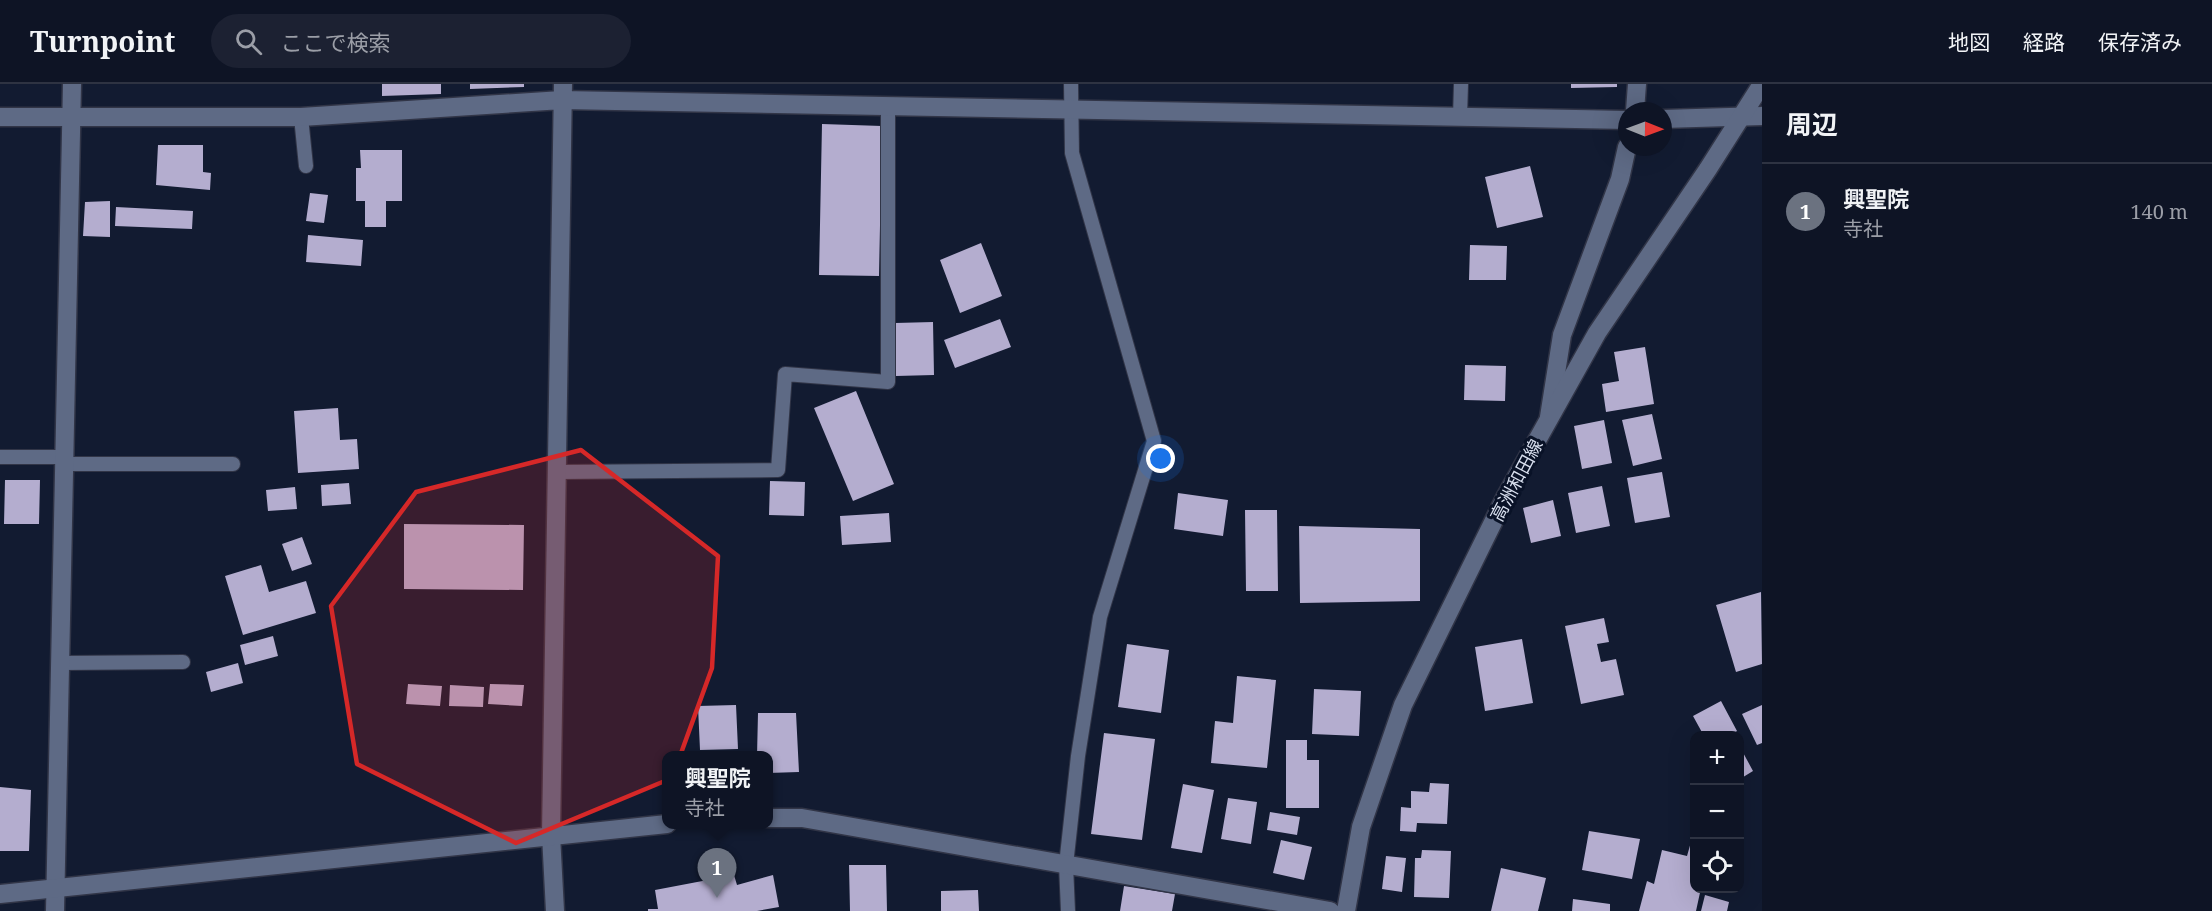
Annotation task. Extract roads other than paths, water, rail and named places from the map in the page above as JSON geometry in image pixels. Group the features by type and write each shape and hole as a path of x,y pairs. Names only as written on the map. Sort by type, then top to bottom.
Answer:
{"street":[{"path":"55,911 72,84"},
{"path":"1636,102 1637,84"},
{"name":"高洲和田線","path":"1346,911 1360,827 1403,705 1506,496 1597,333 1762,84"},
{"path":"0,117 301,117 562,92 888,106 1618,120"},
{"path":"555,911 551,835 562,92"},
{"path":"1672,119 1762,116"},
{"path":"1549,417 1562,335 1620,179 1625,156"},
{"path":"773,818 802,818 1330,911"},
{"path":"0,894 551,835 662,825"}],"lane":[{"path":"1068,911 1066,865 1078,756 1100,617 1154,441 1072,153 1071,84"},
{"path":"1460,117 1461,84"},
{"path":"557,472 778,470 784,374 888,382 888,106"},
{"path":"301,117 306,166"},
{"path":"0,457 64,461 232,464"},
{"path":"60,663 183,662"}],"place":[{"name":"興聖院","path":"717,898"}]}
